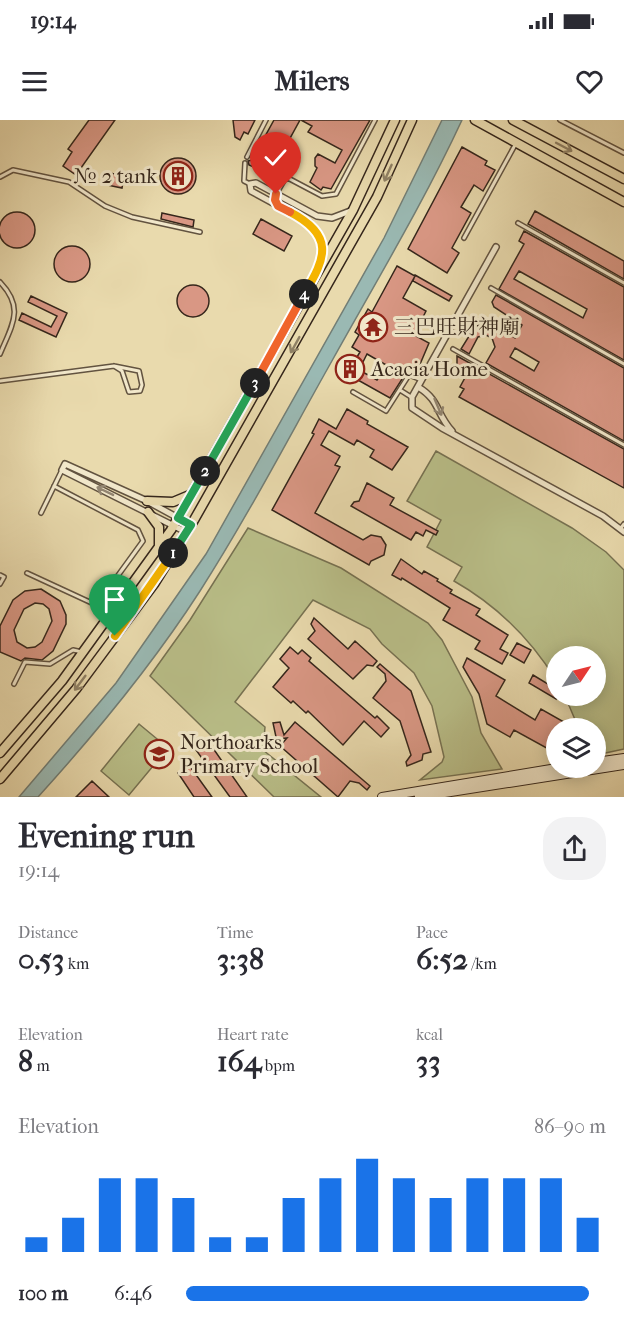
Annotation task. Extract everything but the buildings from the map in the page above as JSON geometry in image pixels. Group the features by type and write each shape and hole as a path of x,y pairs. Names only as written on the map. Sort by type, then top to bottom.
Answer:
{"main road":[{"path":"0,753 84,652 159,548 193,494 353,210 395,120"},
{"path":"0,779 76,689 154,584 189,528 377,197 412,120"},
{"path":"475,120 624,202"},
{"path":"513,120 624,179"},
{"path":"147,501 165,503 193,494"},
{"path":"148,512 159,527 159,548"},
{"path":"606,761 624,758"},
{"path":"419,797 624,765"},
{"path":"382,797 461,790 546,771"}],"street":[{"path":"320,269 322,248 317,230 310,223 250,191 249,184 256,183 317,216 332,218 353,210"},
{"path":"496,247 412,397 411,405 415,412 623,528"},
{"path":"418,387 434,398 445,423 453,432"},
{"path":"176,521 148,512 62,470 64,464 147,501 189,528"}],"lane":[{"path":"247,158 266,120"},
{"path":"278,206 275,200 276,194 286,177 322,196 336,194 375,120"},
{"path":"560,120 624,153"},
{"path":"464,238 516,144"},
{"path":"245,163 244,181 249,184"},
{"path":"0,177 13,170 57,178 77,186 119,213 200,232"},
{"path":"518,223 624,283"},
{"path":"0,282 13,299 16,310 0,354"},
{"path":"491,288 624,364"},
{"path":"453,350 624,445"},
{"path":"0,381 114,366 138,371 142,385 140,391 129,392 122,371 114,366"},
{"path":"353,392 386,411 409,375 422,380"},
{"path":"400,390 412,397"},
{"path":"41,513 62,470"},
{"path":"27,573 94,604 98,603 143,541 138,530 54,486"},
{"path":"0,575 4,577 0,584"},
{"path":"14,684 26,662 50,664 73,650 84,652"}],"green space":[{"path":"436,451 572,528 606,552 624,570 624,749 606,753 606,718 574,718 569,706 606,706 606,646 546,646 546,665 524,637 499,612 454,581 462,567 427,547 441,520 407,501"},
{"path":"248,528 341,568 428,623 442,640 472,697 481,733 502,769 420,780 442,762 444,757 432,706 414,673 382,644 370,629 313,600 235,702 265,727 263,750 321,797 274,797 150,676 190,620"},
{"path":"139,724 168,748 129,795 101,771"}],"water":[{"path":"442,120 462,120 400,241 218,563 163,645 81,748 38,797 19,797 116,683 206,554 384,238"}],"place":[{"name":"№ 2 tank","path":"178,176"},
{"name":"三巴旺財神廟","path":"373,327"},
{"name":"Acacia Home","path":"350,369"},
{"name":"Northoarks Primary School","path":"159,754"}],"route":[{"path":"115,636 154,584 191,525 178,518 320,269 322,248 317,230 310,223 278,206 274,198 276,194"}]}
